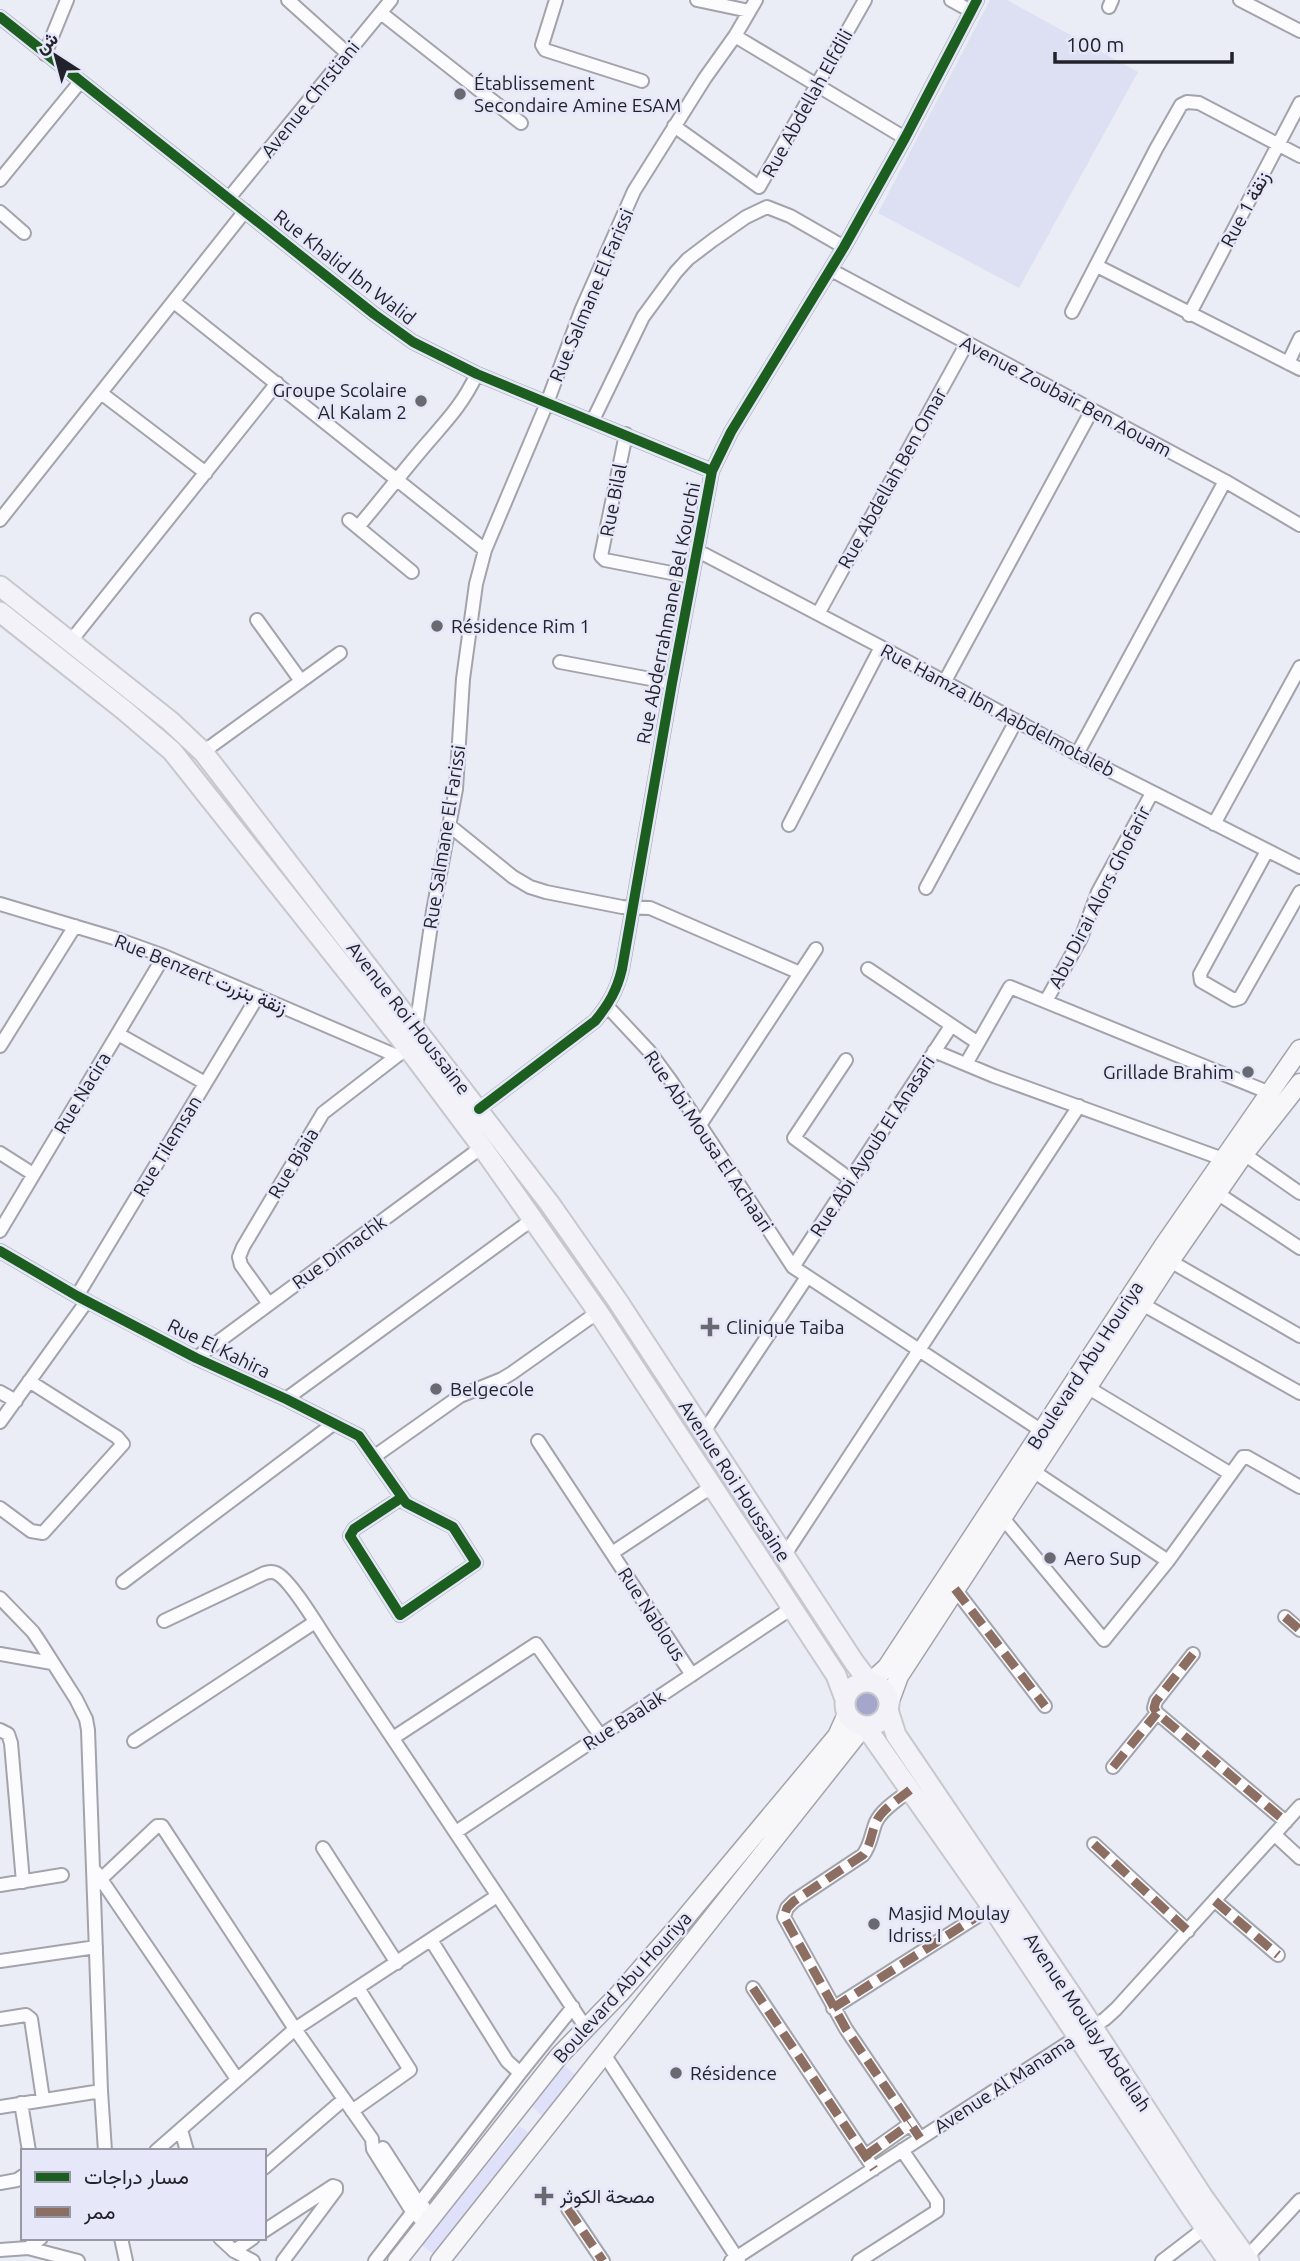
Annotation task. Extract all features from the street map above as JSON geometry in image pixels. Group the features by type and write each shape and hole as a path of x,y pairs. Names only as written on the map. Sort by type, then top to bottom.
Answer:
{"main road":[{"name":"Avenue Roi Houssaine","path":"0,586 170,722 202,752 550,1204 617,1300 854,1662 870,1682"},
{"name":"Avenue Roi Houssaine","path":"0,612 172,751 402,1052 482,1147 598,1312 836,1675 846,1707"},
{"name":"Boulevard Abu Houriya","path":"870,1682 887,1667 1223,1159 1300,1049"},
{"name":"Boulevard Abu Houriya","path":"888,1706 899,1676 1170,1261 1244,1154 1300,1083"},
{"path":"862,1682 870,1682 884,1689 888,1706 880,1722 865,1726 854,1722 846,1707 851,1688 862,1682"},
{"name":"Avenue Moulay Abdellah","path":"888,1706 896,1735 1086,2032 1205,2228 1242,2260"},
{"name":"Boulevard Abu Houriya","path":"397,2261 559,2056 646,1963 837,1736 846,1707"},
{"name":"Boulevard Abu Houriya","path":"444,2259 865,1726"},
{"name":"Avenue Moulay Abdellah","path":"865,1726 992,1907 1086,2032 1203,2197 1242,2260"}],"street":[{"path":"45,54 67,0"},
{"path":"288,0 347,53"},
{"name":"Avenue Chrstiani","path":"229,198 391,0"},
{"path":"556,0 542,45 545,50 642,81"},
{"path":"698,0 753,6"},
{"name":"Rue Abdellah Elfdili","path":"674,126 759,187 865,0"},
{"path":"951,0 974,6"},
{"path":"1240,0 1300,31"},
{"name":"Rue Salmane El Farissi","path":"416,1028 433,911 456,789 468,643 476,584 485,550 547,403 581,311 634,191 753,6"},
{"name":"Rue Abderrahmane Bel Kourchi","path":"479,1109 581,1033 607,1006 617,990 712,471 732,432 844,247 974,6"},
{"path":"381,13 521,123"},
{"name":"Rue Khalid Ibn Walid","path":"0,17 395,330 477,374 712,471"},
{"path":"735,36 905,138"},
{"path":"0,180 80,82"},
{"path":"1072,313 1181,105 1187,102 1199,103 1300,156"},
{"name":"Rue 1 زنقة","path":"1189,315 1300,103"},
{"path":"759,187 768,207 790,216 844,247"},
{"path":"593,420 643,317 677,272 688,259 713,240 747,217 768,207"},
{"path":"0,520 245,211"},
{"path":"0,212 24,233"},
{"path":"1097,266 1300,369"},
{"name":"Avenue Zoubair Ben Aouam","path":"831,270 1225,481 1300,525"},
{"path":"174,302 485,550"},
{"path":"1288,363 1300,338"},
{"name":"Rue Abdellah Ben Omar","path":"818,614 967,343"},
{"path":"412,572 353,523 396,481 452,416 465,399 477,374"},
{"path":"70,642 277,383"},
{"path":"102,393 206,473"},
{"path":"945,681 1092,410"},
{"name":"Rue Bilal","path":"626,434 601,556 605,560 692,577"},
{"path":"1077,754 1225,481"},
{"name":"Rue Hamza Ibn Aabdelmotaleb","path":"698,551 1077,754 1300,867"},
{"path":"257,620 301,681"},
{"path":"789,825 881,647"},
{"path":"202,752 340,653"},
{"path":"560,662 672,683"},
{"path":"1214,824 1300,667"},
{"path":"926,888 1016,721"},
{"name":"Abu Dirai Alors Ghofarir","path":"1046,1001 1081,938 1098,891 1152,793"},
{"path":"450,826 513,877 530,887 546,892 650,908 800,973"},
{"path":"1267,851 1200,974 1201,981 1234,1000 1240,998 1300,892"},
{"name":"Rue Benzert زنقة بنزرت","path":"0,904 164,956 402,1052"},
{"path":"0,1046 75,926"},
{"path":"700,1125 816,949"},
{"name":"Rue Nacira","path":"0,1231 164,956"},
{"path":"869,969 978,1043"},
{"path":"966,1064 1010,987 1270,1093"},
{"name":"Rue Tilemsan","path":"0,1422 82,1298 258,996"},
{"name":"Rue Abi Mousa El Achaari","path":"607,1006 649,1051 793,1267 1042,1431"},
{"name":"Rue Abi Ayoub El Anasari","path":"793,1267 951,1026"},
{"path":"118,1034 205,1083"},
{"path":"934,1051 1223,1159"},
{"name":"Rue Bjaia","path":"269,1304 241,1265 239,1257 243,1247 323,1113 402,1052"},
{"path":"846,1060 794,1138 850,1179"},
{"path":"784,1556 1079,1106"},
{"name":"Rue Dimachk","path":"196,1358 482,1147"},
{"path":"0,1153 33,1174"},
{"path":"1244,1154 1300,1193"},
{"path":"1217,1193 1300,1248"},
{"path":"286,1399 533,1219"},
{"name":"Rue El Kahira","path":"0,1251 196,1358 359,1436 401,1498"},
{"path":"1170,1261 1300,1336"},
{"path":"703,1433 807,1277"},
{"path":"1142,1304 1300,1393"},
{"path":"374,1456 460,1396 512,1373 598,1312"},
{"path":"0,1508 31,1531 43,1533 123,1444 117,1437 29,1381"},
{"path":"1087,1387 1231,1474"},
{"path":"0,1392 16,1401"},
{"path":"123,1582 333,1424"},
{"name":"Rue Nablous","path":"538,1441 692,1675"},
{"path":"1002,1517 1104,1640 1168,1561 1240,1459 1245,1456 1300,1487"},
{"path":"1033,1471 1168,1561"},
{"name":"Rue Nablous","path":"612,1553 713,1486"},
{"path":"401,1498 412,1507 453,1527 476,1563 400,1615 349,1536 354,1529 401,1498"},
{"path":"164,1621 271,1572 278,1574 315,1622 586,2028"},
{"path":"955,1589 1045,1706"},
{"path":"0,1598 33,1632 86,1719 100,2091 105,2149"},
{"name":"Rue Baalak","path":"456,1832 792,1608"},
{"path":"1285,1618 1300,1630"},
{"path":"134,1741 315,1622"},
{"path":"393,1738 536,1644 600,1735"},
{"path":"0,1654 52,1662"},
{"path":"1193,1654 1156,1701 1154,1708 1286,1822"},
{"path":"1113,1767 1157,1713"},
{"path":"0,1730 8,1734 11,1743 23,1882"},
{"path":"910,1790 880,1816 869,1848 863,1855 786,1908 784,1917 833,2008 920,2138"},
{"name":"Avenue Al Manama","path":"736,2260 1116,2010 1300,1806"},
{"path":"101,1879 157,1826 162,1826 343,2100 372,2139 381,2145 416,2208 431,2219"},
{"path":"1275,1835 1300,1858"},
{"path":"1094,1844 1188,1931"},
{"path":"323,1848 397,1962"},
{"path":"92,1866 237,2079"},
{"path":"0,1885 62,1875"},
{"path":"158,2149 295,2029 497,1896"},
{"path":"1215,1901 1278,1955"},
{"path":"833,2008 992,1907"},
{"path":"431,1940 507,2061 520,2073"},
{"path":"0,1961 96,1947"},
{"path":"753,1987 874,2169"},
{"path":"352,2111 410,2070 358,1988"},
{"path":"375,2261 573,2007"},
{"path":"0,2019 26,2015 31,2019 43,2099"},
{"path":"604,2054 736,2260"},
{"path":"0,2107 100,2091"},
{"path":"266,2166 343,2100"},
{"path":"21,2103 29,2149"},
{"path":"865,2156 910,2124"},
{"path":"181,2130 186,2149"},
{"path":"859,2261 937,2211 937,2201 902,2150"},
{"path":"0,2183 21,2177"},
{"path":"266,2230 333,2186 336,2187 283,2261"},
{"path":"1242,2260 1300,2200"},
{"path":"568,2209 603,2261"},
{"path":"1163,2261 1205,2228"},
{"path":"28,2248 38,2240"},
{"path":"121,2240 126,2261"},
{"path":"222,2240 234,2251 253,2261"},
{"path":"234,2251 250,2240"},
{"path":"0,2250 28,2248 52,2258 78,2261"}],"shaded area":[{"path":"990,0 1007,0 1138,72 1019,288 878,213"},
{"path":"867,1689 877,1694 882,1704 877,1714 867,1719 857,1714 852,1704 857,1694"},
{"path":"565,2066 578,2077 545,2118 532,2107"},
{"path":"519,2126 532,2135 435,2255 422,2245"}],"marked path":[{"path":"955,1589 1045,1706"},
{"path":"1285,1617 1300,1630"},
{"path":"1193,1654 1156,1701 1154,1708 1286,1822"},
{"path":"1113,1767 1157,1713"},
{"path":"910,1790 879,1817 863,1855 794,1901 787,1908 784,1917 846,2029 920,2138"},
{"path":"1094,1844 1188,1931"},
{"path":"1215,1901 1278,1955"},
{"path":"833,2008 992,1907"},
{"path":"753,1988 874,2169"},
{"path":"865,2156 910,2124"},
{"path":"568,2209 603,2261"}],"cycle path":[{"path":"479,1109 595,1021 615,990 622,969 712,471 731,432 844,247 977,0"},
{"path":"0,17 374,314 413,342 477,374 712,471"},
{"path":"0,1251 77,1296 196,1358 359,1436 406,1503 453,1527 476,1563 400,1615 350,1536 354,1529 401,1498"}],"place":[{"name":"Établissement Secondaire Amine ESAM","path":"460,94"},
{"name":"Groupe Scolaire Al Kalam 2","path":"421,401"},
{"name":"Résidence Rim 1","path":"437,626"},
{"name":"Grillade Brahim","path":"1248,1072"},
{"name":"Clinique Taiba","path":"710,1327"},
{"name":"Belgecole","path":"436,1389"},
{"name":"Aero Sup","path":"1050,1558"},
{"name":"Masjid Moulay Idriss I","path":"874,1924"},
{"name":"Résidence","path":"676,2073"},
{"name":"مصحة الكوثر","path":"544,2196"}]}
